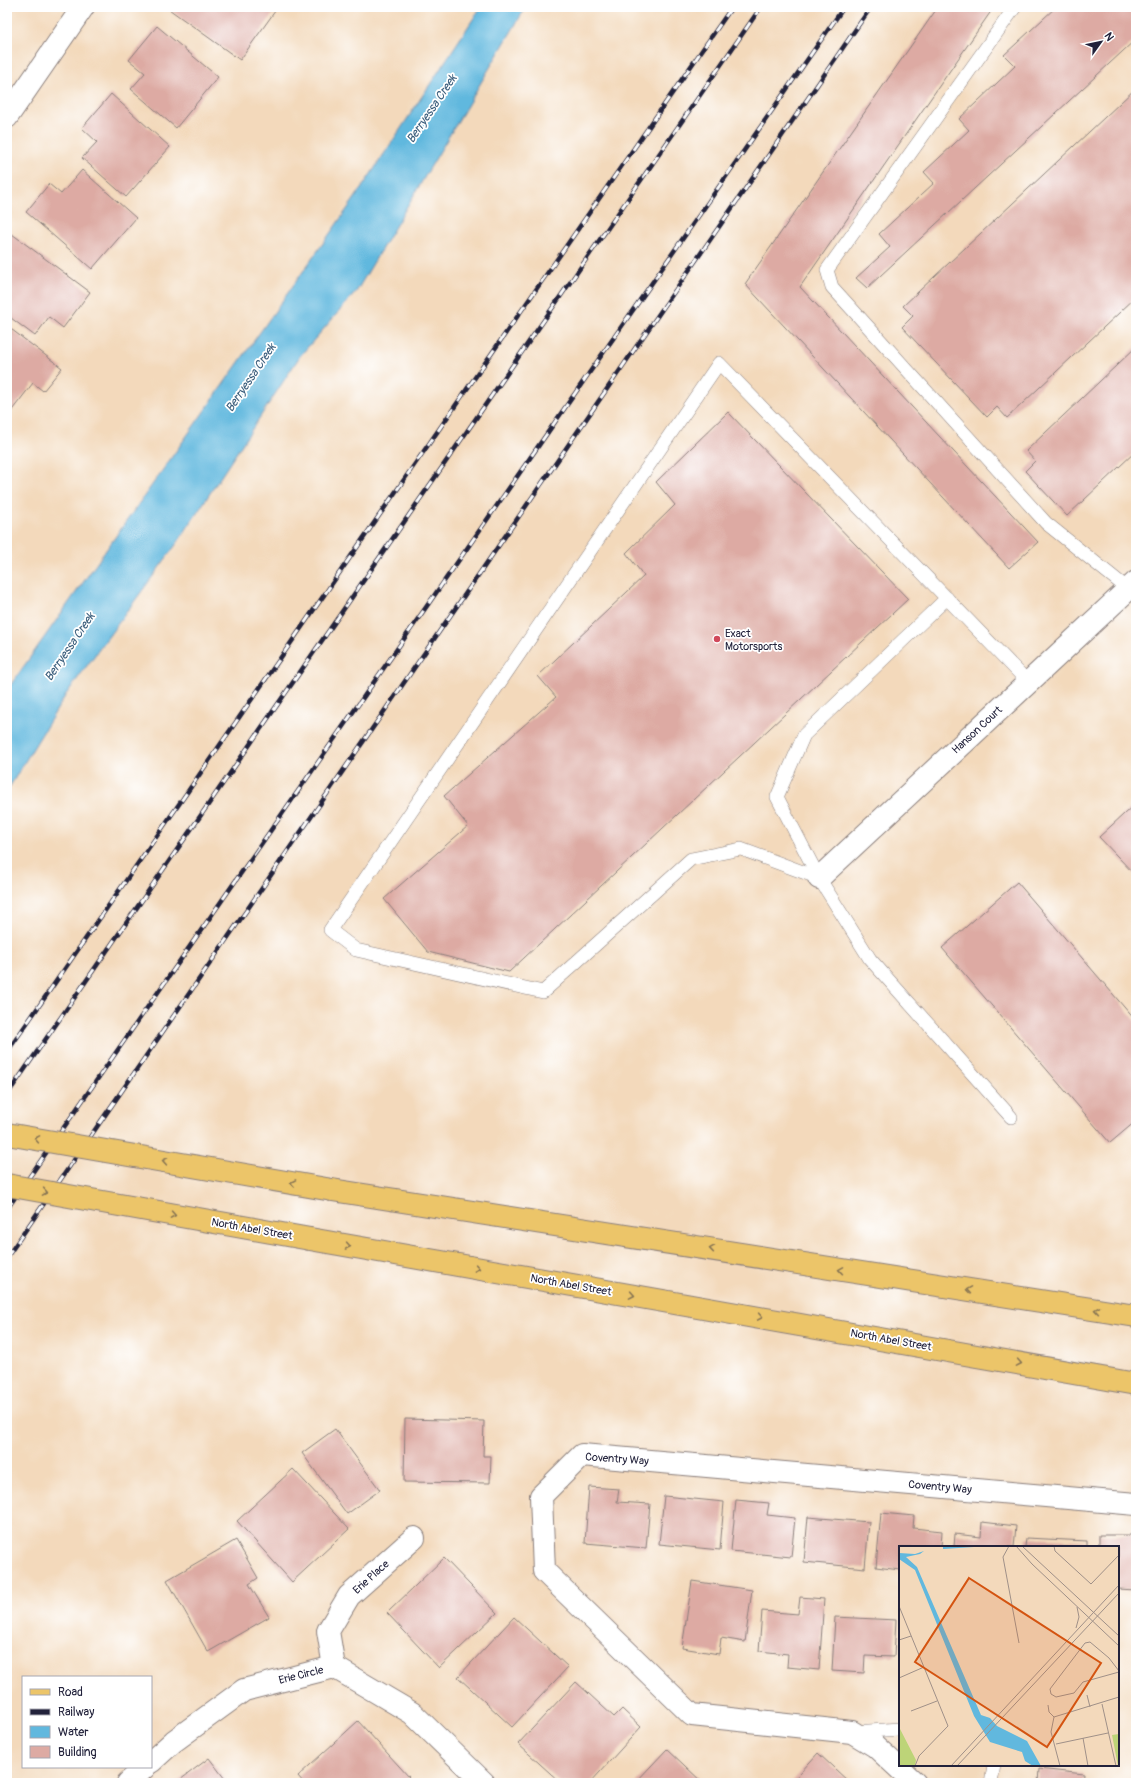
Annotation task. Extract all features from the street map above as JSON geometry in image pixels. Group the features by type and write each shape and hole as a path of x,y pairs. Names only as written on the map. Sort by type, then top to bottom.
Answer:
{"main road":[{"path":"7,1134 332,1190 1136,1316"},
{"name":"North Abel Street","path":"7,1185 1136,1384"}],"street":[{"path":"7,117 83,7"},
{"name":"Hanson Court","path":"819,878 1132,586"},
{"name":"Coventry Way","path":"915,1783 875,1746 852,1732 692,1715 544,1571 541,1496 582,1456 1136,1504"},
{"name":"Erie Place","path":"334,1667 328,1631 349,1596 414,1538"},
{"name":"Erie Circle","path":"152,1761 174,1741 244,1690 334,1667 412,1713 484,1783"},
{"path":"128,1783 144,1768"}],"lane":[{"path":"1015,7 827,270 832,287 1046,523 1132,586"},
{"path":"819,878 741,849 691,859 542,992 356,950 330,930 720,363 1028,682"},
{"path":"947,598 804,735 777,797 819,878 870,959 1011,1117"},
{"path":"852,1732 899,1729"},
{"path":"991,1783 994,1766"}],"water":[{"name":"Berryessa Creek","path":"481,7 526,7 356,292 300,356 178,542 67,693 7,791 7,690 355,198"}],"building":[{"path":"166,7 278,7 240,60"},
{"path":"938,7 994,7 800,287 1038,542 1009,568 745,284"},
{"path":"1056,7 1136,7 1136,39 867,288 856,278 890,247 879,234 934,183 924,172 969,130 959,119 1015,66 1004,55"},
{"path":"157,26 218,77 176,128 131,89 145,73 129,60"},
{"path":"1136,88 1136,297 1007,418 997,407 987,417 902,327 913,316 903,306"},
{"path":"111,94 170,147 126,197 82,158 97,142 82,128"},
{"path":"82,170 136,218 92,269 26,212 49,184 61,194"},
{"path":"12,234 90,292 63,328 49,317 35,336 7,315 7,241"},
{"path":"7,326 62,368 43,391 33,383 9,414 7,412"},
{"path":"1136,347 1136,451 1067,516 1025,471 1035,461 1026,451"},
{"path":"728,412 908,599 509,972 428,952 384,899 468,826 444,796 556,697 538,676 644,576 626,553 675,505 656,482"},
{"path":"1136,803 1136,876 1099,837"},
{"path":"1017,882 1136,1021 1136,1121 1110,1143 942,948"},
{"path":"405,1419 484,1421 483,1456 491,1456 490,1483 404,1482"},
{"path":"335,1429 380,1490 347,1514 302,1453"},
{"path":"293,1469 349,1529 292,1582 237,1521"},
{"path":"589,1487 619,1489 617,1502 650,1504 646,1548 585,1543"},
{"path":"664,1496 724,1502 720,1550 659,1544"},
{"path":"736,1500 769,1503 767,1515 795,1518 791,1557 731,1551"},
{"path":"881,1513 914,1516 913,1528 942,1531 941,1546 899,1546 899,1570 876,1567"},
{"path":"808,1517 869,1522 865,1568 804,1562"},
{"path":"982,1522 1016,1526 1014,1546 954,1546 955,1534 981,1537"},
{"path":"1099,1535 1135,1535 1136,1590 1119,1589 1119,1546 1099,1546"},
{"path":"1026,1538 1087,1541 1087,1546 1025,1546"},
{"path":"236,1540 258,1578 249,1584 269,1617 208,1652 167,1580"},
{"path":"444,1558 497,1613 439,1668 387,1613"},
{"path":"692,1581 752,1590 745,1642 721,1638 719,1654 682,1648"},
{"path":"800,1597 824,1599 819,1670 787,1667 788,1654 759,1651 762,1611 798,1614"},
{"path":"514,1617 568,1667 512,1727 458,1677"},
{"path":"835,1617 896,1620 894,1657 865,1656 864,1673 832,1671"},
{"path":"576,1682 614,1717 622,1709 641,1727 590,1783 561,1783 518,1744"},
{"path":"358,1721 409,1777 402,1783 304,1783 298,1776"},
{"path":"667,1749 703,1783 635,1783"},
{"path":"818,1753 850,1783 791,1783"},
{"path":"209,1758 228,1783 176,1783"},
{"path":"1039,1769 1084,1774 1083,1783 1038,1783"}],"railway":[{"path":"7,1052 732,7"},
{"path":"7,1095 761,7"},
{"path":"7,1209 844,7"},
{"path":"7,1257 871,7"}],"place":[{"name":"Exact Motorsports","path":"717,639"}]}
